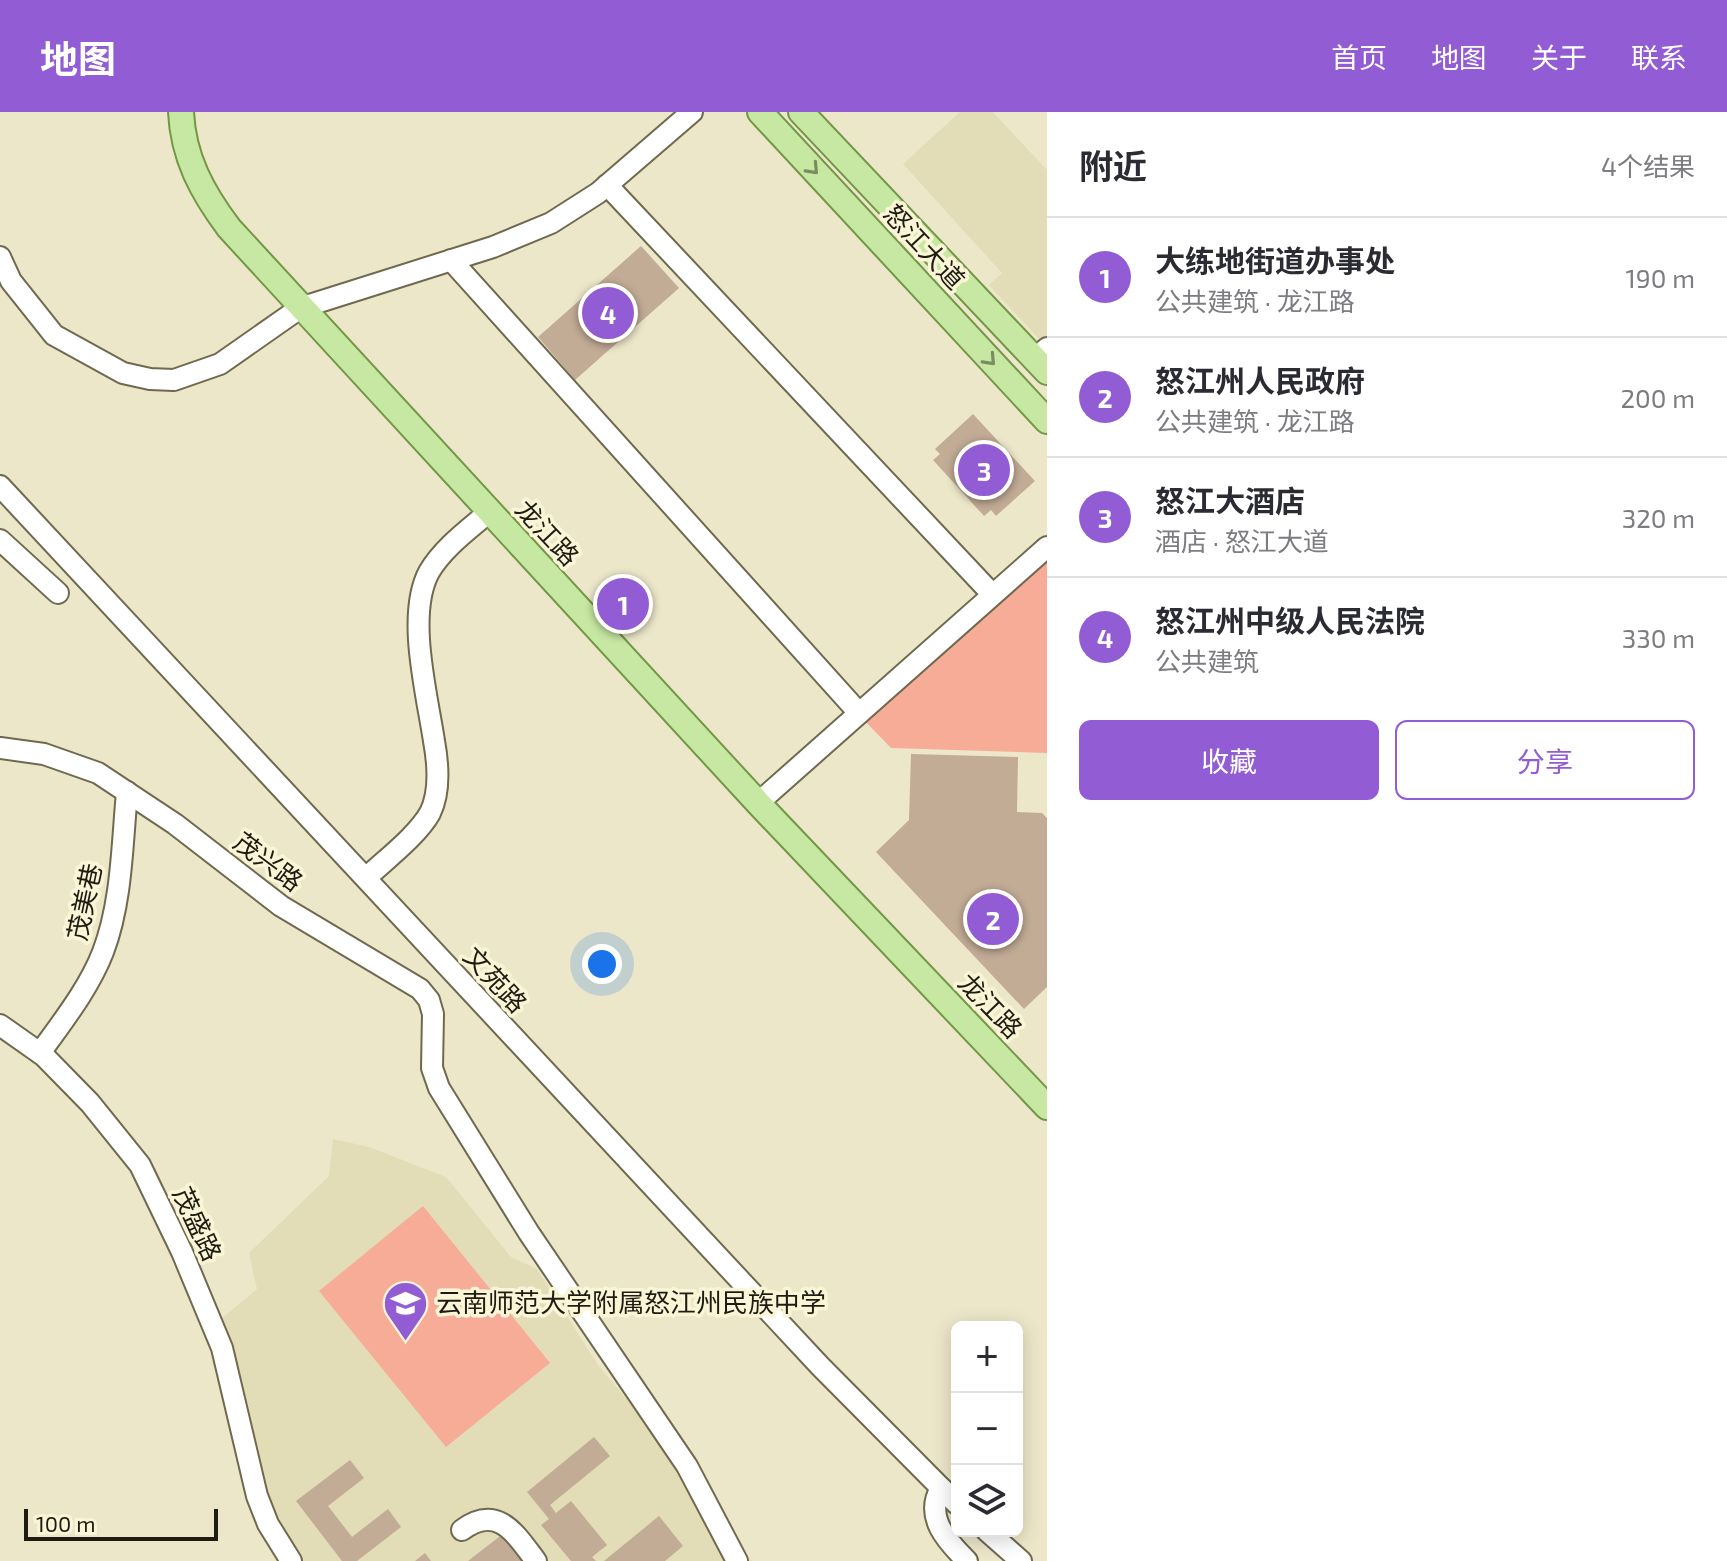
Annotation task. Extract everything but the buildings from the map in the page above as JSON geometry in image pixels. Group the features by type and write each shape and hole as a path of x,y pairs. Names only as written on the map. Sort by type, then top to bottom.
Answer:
{"main road":[{"name":"龙江路","path":"181,112 184,143 193,171 229,228 758,803 1047,1107"},
{"name":"怒江大道","path":"760,112 1047,421"},
{"name":"怒江大道","path":"801,112 1043,359"}],"street":[{"path":"0,257 11,281 54,335 123,373 174,380 220,364 300,308 451,260 551,223 607,185 692,112"},
{"path":"607,185 992,594"},
{"path":"451,260 859,713"},
{"name":"文苑路","path":"0,486 809,1355 951,1498"},
{"path":"366,878 422,825 431,811 436,792 437,756 422,662 421,593 429,573 444,552 489,512"},
{"path":"0,540 58,593"},
{"path":"758,803 1047,547"},
{"name":"茂兴路","path":"0,748 66,760 98,773 175,824 281,906 420,989 429,1000 434,1023 434,1077 529,1233 687,1466 737,1561"},
{"name":"茂美巷","path":"40,1053 73,1007 102,953 117,900 127,792"},
{"name":"茂盛路","path":"0,1025 40,1053 121,1139 140,1165 225,1356 257,1496 268,1524 291,1561"},
{"path":"941,1488 935,1504 938,1524 944,1536 967,1561"},
{"path":"462,1530 484,1519 501,1523 512,1531 536,1561"},
{"path":"994,1537 1021,1561"}],"shaded area":[{"path":"960,112 993,112 1047,170 1047,336 1041,341 989,285 1002,273 903,164"},
{"path":"1047,544 1047,753 891,748 862,718"},
{"name":"云南师范大学附属怒江州民族中学","path":"333,1139 369,1147 446,1177 511,1257 537,1269 598,1365 674,1456 721,1533 752,1561 303,1561 266,1495 220,1320 257,1289 249,1253 329,1176"},
{"path":"423,1206 550,1363 446,1447 319,1291"}],"place":[{"name":"怒江州中级人民法院","path":"608,313"},
{"name":"怒江大酒店","path":"984,470"},
{"name":"大练地街道办事处","path":"623,604"},
{"name":"怒江州人民政府","path":"993,919"},
{"name":"云南师范大学附属怒江州民族中学","path":"405,1342"}]}
